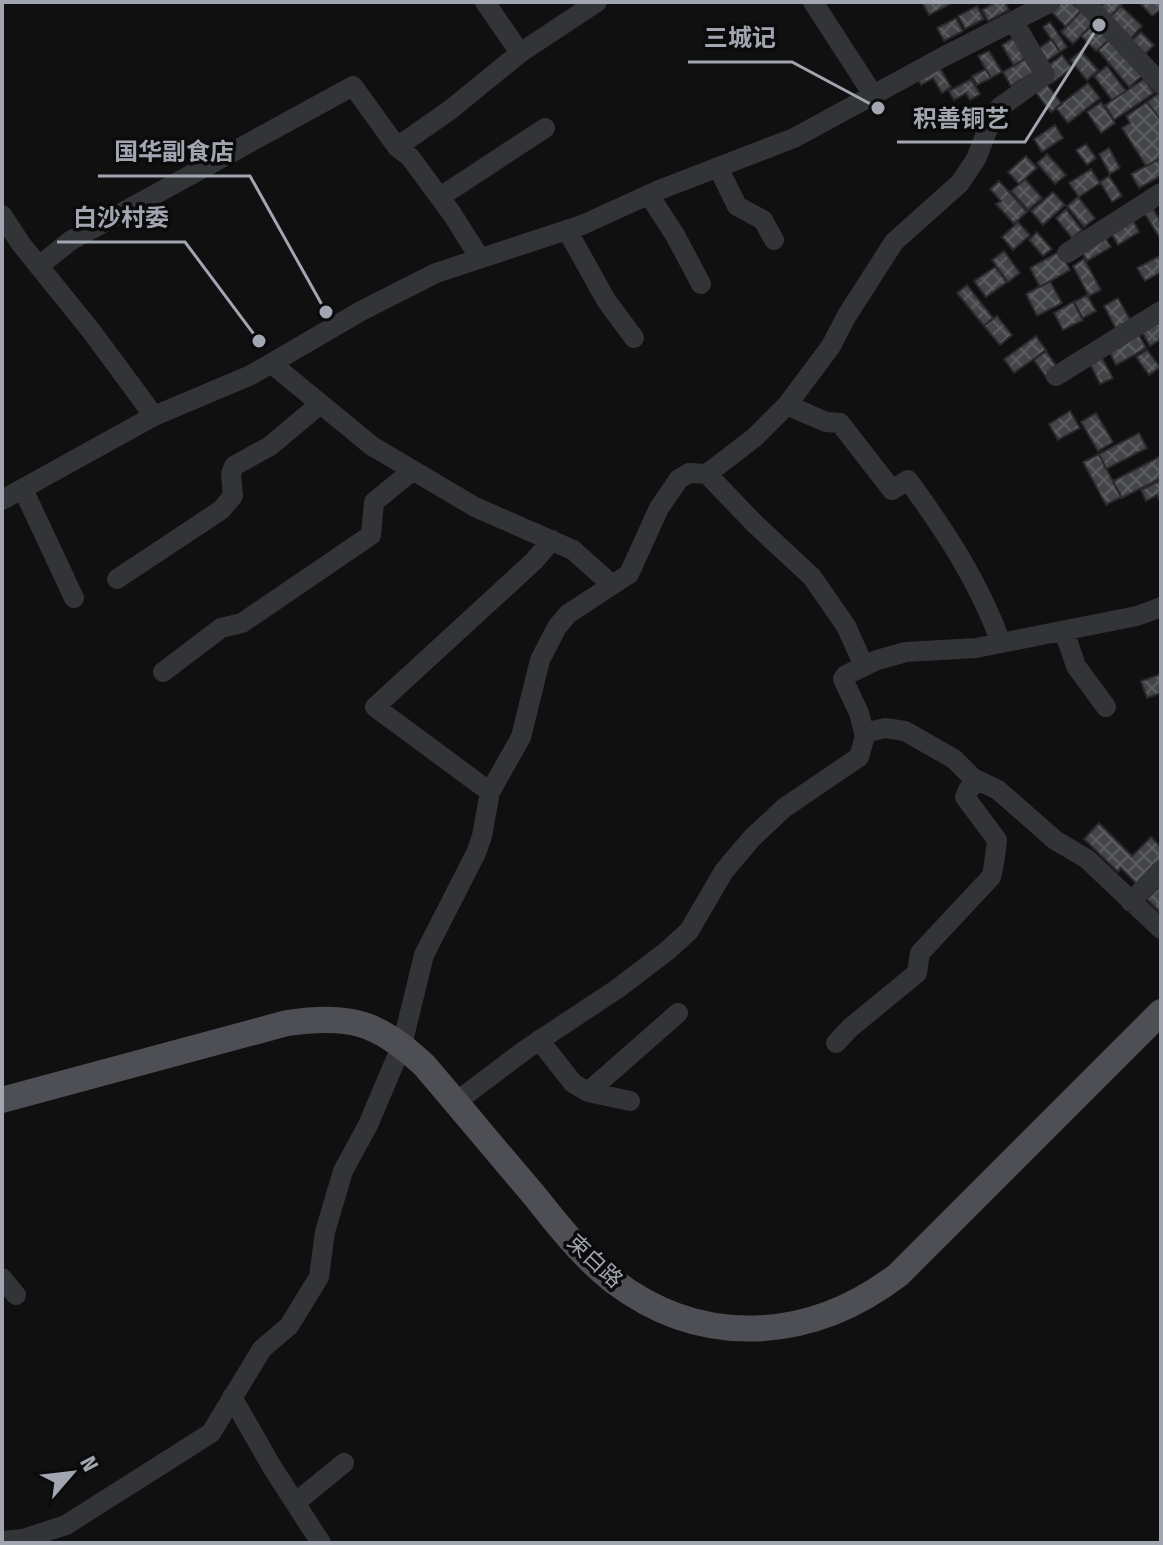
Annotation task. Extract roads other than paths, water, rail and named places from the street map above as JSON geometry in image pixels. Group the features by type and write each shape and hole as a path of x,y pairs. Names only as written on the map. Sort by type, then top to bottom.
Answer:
{"main road":[{"name":"束白路","path":"2,1100 287,1023 340,1020 372,1026 402,1045 424,1065 578,1248 628,1292 666,1312 706,1325 726,1330 767,1328 831,1313 868,1295 898,1275 1161,1012"}],"street":[{"path":"485,2 520,53"},
{"path":"397,147 450,110 520,53 597,2"},
{"path":"813,2 874,96"},
{"path":"2,500 154,416 272,364 361,311 436,273 567,230 794,138 1051,2"},
{"path":"1085,2 1161,84"},
{"path":"2,1541 41,1535 82,1517 211,1433 256,1356 289,1326 319,1277 325,1232 343,1171 368,1125 402,1045 424,955 476,853 490,792 521,737 547,643 568,614 629,574 659,508 679,479 689,473 707,474 755,437 787,405 831,346 894,242 960,183 976,159 992,118 1000,107 1045,75 1014,22"},
{"path":"39,266 70,241 353,86 397,147 410,157 440,197 480,258"},
{"path":"440,197 545,128"},
{"path":"718,167 737,206 763,220 774,240"},
{"path":"1067,253 1161,193"},
{"path":"649,195 701,284"},
{"path":"2,215 154,416"},
{"path":"567,230 606,300 634,338"},
{"path":"1056,376 1161,311"},
{"path":"272,364 372,446 513,526 573,550 612,585"},
{"path":"117,579 221,510 233,496 231,474 234,466 270,446 319,405"},
{"path":"787,405 826,422 840,423 892,490 908,480 947,533 969,570 1001,643"},
{"path":"163,672 221,628 242,623 371,535 374,502 412,471"},
{"path":"707,474 812,577 846,626 864,666"},
{"path":"23,489 74,598"},
{"path":"490,792 375,707 534,561 552,540"},
{"path":"456,1102 539,1040 635,976 689,931 724,871 738,854 784,808 859,757 864,733 859,713 843,679 864,666 906,652 961,650 1001,643 1137,616 1161,607"},
{"path":"1064,631 1076,666 1106,707"},
{"path":"864,733 885,728 905,731 954,759 978,781 993,787 1055,840 1087,859 1161,929"},
{"path":"836,1043 883,999 917,973 920,953 991,877 997,840 965,797 978,781"},
{"path":"1131,902 1161,870"},
{"path":"588,1092 678,1013"},
{"path":"539,1040 573,1083 588,1092 630,1101"},
{"path":"2,1278 16,1295"},
{"path":"232,1397 321,1543"},
{"path":"295,1503 344,1463"}],"place":[{"name":"积善铜艺","path":"1099,25"},
{"name":"三城记","path":"878,108"},
{"name":"国华副食店","path":"326,312"},
{"name":"白沙村委","path":"259,341"}]}
